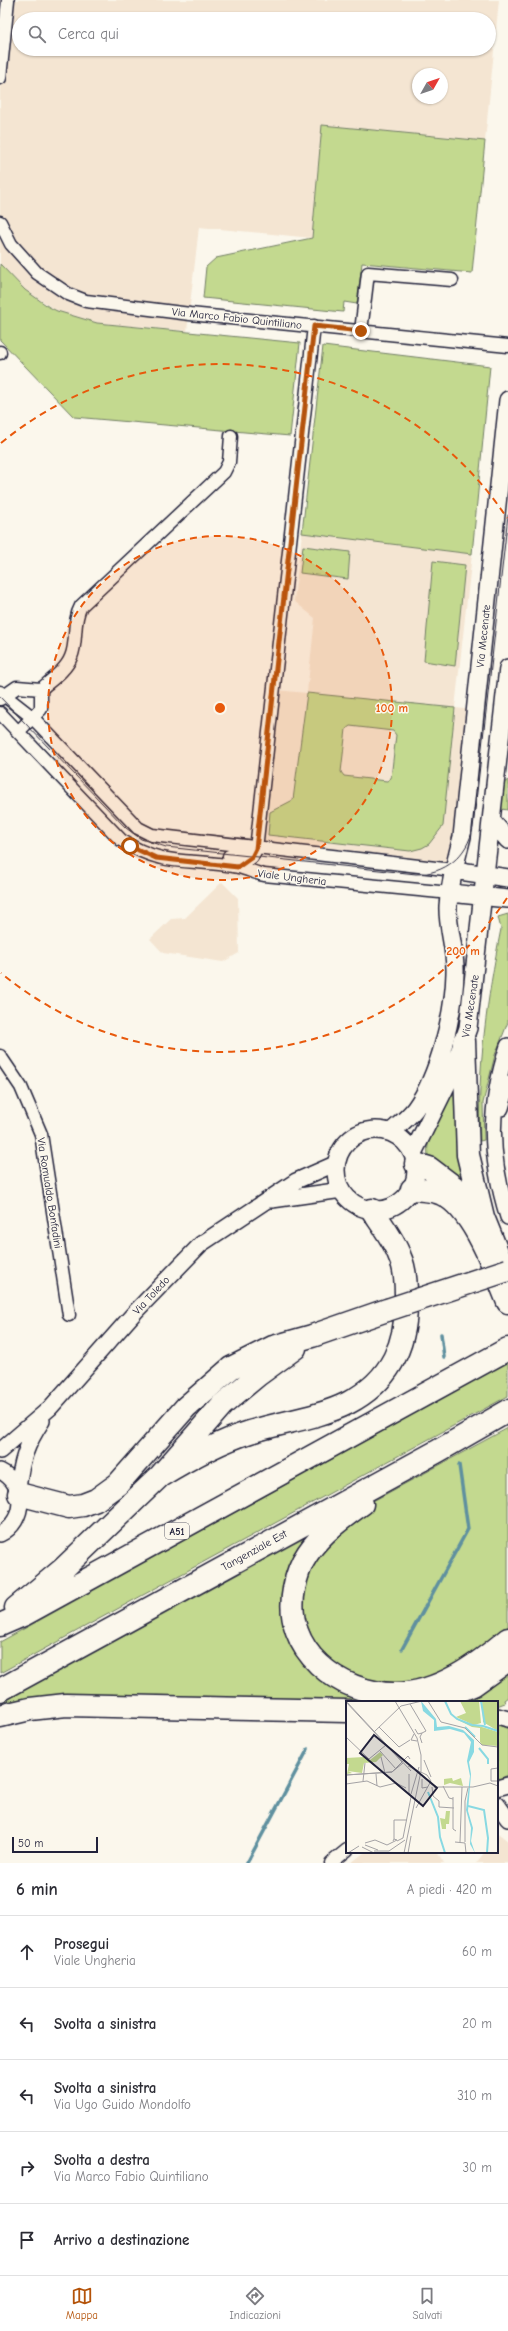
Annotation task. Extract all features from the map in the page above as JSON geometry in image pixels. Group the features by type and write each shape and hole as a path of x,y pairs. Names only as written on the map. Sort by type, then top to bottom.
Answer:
{"highway":[{"path":"464,1041 468,1155 483,1217 508,1279"},
{"path":"415,1158 458,1188 483,1217"},
{"path":"412,1189 441,1193 452,1199 476,1232 508,1302"},
{"path":"160,1476 220,1443 348,1403 368,1389 384,1374 397,1355 402,1340 407,1319 406,1289 400,1257 390,1236 372,1210"},
{"path":"18,1492 69,1507 82,1506 96,1500 118,1484 186,1407 231,1368 273,1347 312,1336 508,1270"},
{"path":"0,1622 63,1569 160,1476 222,1405 258,1375 312,1336"},
{"name":"A51","path":"0,1625 23,1615 508,1349"},
{"name":"Tangenziale Est","path":"0,1690 438,1451 508,1411"},
{"path":"438,1451 347,1515 323,1535 307,1554 296,1577 293,1597 292,1614 297,1632 306,1651 319,1666 338,1679 375,1692 396,1694 428,1687 459,1674 486,1658 508,1639"},
{"path":"436,1701 473,1686 508,1660"},
{"path":"0,1716 30,1709 66,1705 346,1711"},
{"path":"235,1708 251,1715 270,1719 346,1722"}],"main road":[{"name":"Via Mecenate","path":"390,1132 415,1109 424,1095 440,1055 449,1016 456,972 448,908 453,870 462,837 508,400"},
{"name":"Via Mecenate","path":"412,1189 416,1179 415,1158 449,1080 468,1028 508,668"},
{"path":"491,820 508,840"},
{"path":"453,870 485,876 508,878"},
{"path":"450,894 508,899"},
{"path":"412,1189 404,1200 393,1207 372,1210 354,1204 342,1190 337,1177 337,1163 343,1148 358,1134 374,1130 390,1132 407,1144 415,1158"}],"street":[{"path":"0,78 8,0"},
{"name":"Via Marco Fabio Quintiliano","path":"0,222 11,244 36,273 68,294 86,301 508,346"},
{"path":"361,331 368,273 452,280"},
{"path":"238,867 252,857 256,849 314,326"},
{"path":"18,732 41,709 41,689 66,665 72,656 76,618 81,606 224,472 229,462 231,436"},
{"path":"41,689 17,687 1,695 32,717 138,828 152,836 256,849 453,870"},
{"name":"Viale Ungheria","path":"0,713 121,840 130,846 156,858 238,867 264,875 450,894"},
{"path":"130,846 138,828"},
{"path":"508,1046 495,1092 494,1146 497,1172 508,1217"},
{"name":"Via Romualdo Bonfadini","path":"0,1056 21,1087 41,1134 69,1315"},
{"path":"494,1146 508,1084"},
{"path":"269,1200 296,1181 337,1163"},
{"path":"269,1200 342,1190"},
{"name":"Via Toledo","path":"50,1408 136,1311 201,1244 249,1210 269,1200"},
{"path":"0,1451 50,1408"},
{"path":"0,1534 10,1527 17,1518 20,1506 18,1492 21,1460 30,1438 50,1408"},
{"path":"0,1471 12,1480 18,1492"},
{"path":"498,1788 508,1785"},
{"path":"498,1805 508,1819"},
{"path":"331,1863 346,1851"}],"shaded area":[{"path":"0,0 499,0 496,30 496,12 12,12 12,56 493,56 485,141 322,125 312,238 199,227 187,331 97,323 57,311 25,290 0,264"},
{"path":"302,533 472,554 455,708 474,710 452,869 257,848 275,690 307,693 315,618 294,601"},
{"path":"222,882 238,898 239,953 223,962 163,953 150,939 171,919 185,918"},
{"path":"499,1834 508,1841 508,1863 476,1863 484,1853 498,1853"},
{"path":"364,1853 438,1853 444,1863 351,1863"}],"green space":[{"path":"322,125 485,141 472,273 362,263 357,304 344,302 343,312 203,298 206,267 216,258 312,238"},
{"path":"0,264 25,290 49,307 57,311 97,323 300,343 290,436 74,417 0,340"},
{"path":"323,346 490,366 472,554 302,533"},
{"path":"303,546 350,552 348,579 300,573"},
{"path":"433,561 465,565 455,666 424,661"},
{"path":"307,693 455,708 443,826 429,844 422,848 410,851 268,835 270,812 293,800","holes":["350,726 393,731 396,735 391,778 387,781 344,776 341,772 346,729"]},
{"path":"508,780 508,810 501,809 504,783"},
{"path":"508,914 508,1022 495,1055 483,1103 484,1140 480,1141 480,1087 484,1034 491,982 501,929 498,917"},
{"path":"459,1065 467,1188 434,1166 431,1163 428,1154 428,1143 436,1115"},
{"path":"508,1362 508,1396 0,1673 0,1642"},
{"path":"508,1428 508,1630 430,1681 374,1688 317,1654 297,1605 303,1575 346,1521 373,1501"},
{"path":"319,1530 303,1554 302,1654 401,1701 2,1709 0,1704"},
{"path":"508,1673 508,1697 504,1700 505,1703 498,1706 498,1701 466,1701"},
{"path":"498,1724 508,1729 508,1775 498,1780"}],"waterway":[{"path":"441,1334 444,1357"},
{"path":"402,1649 468,1529 459,1465"},
{"path":"247,1863 308,1749"}],"tram line":[{"path":"0,697 126,828 141,839 166,847 416,874 436,871 453,862 460,855 466,847 473,828 508,515"}],"route":[{"path":"130,846 139,852 156,858 238,867 252,857 256,849 314,326 361,331"}]}
